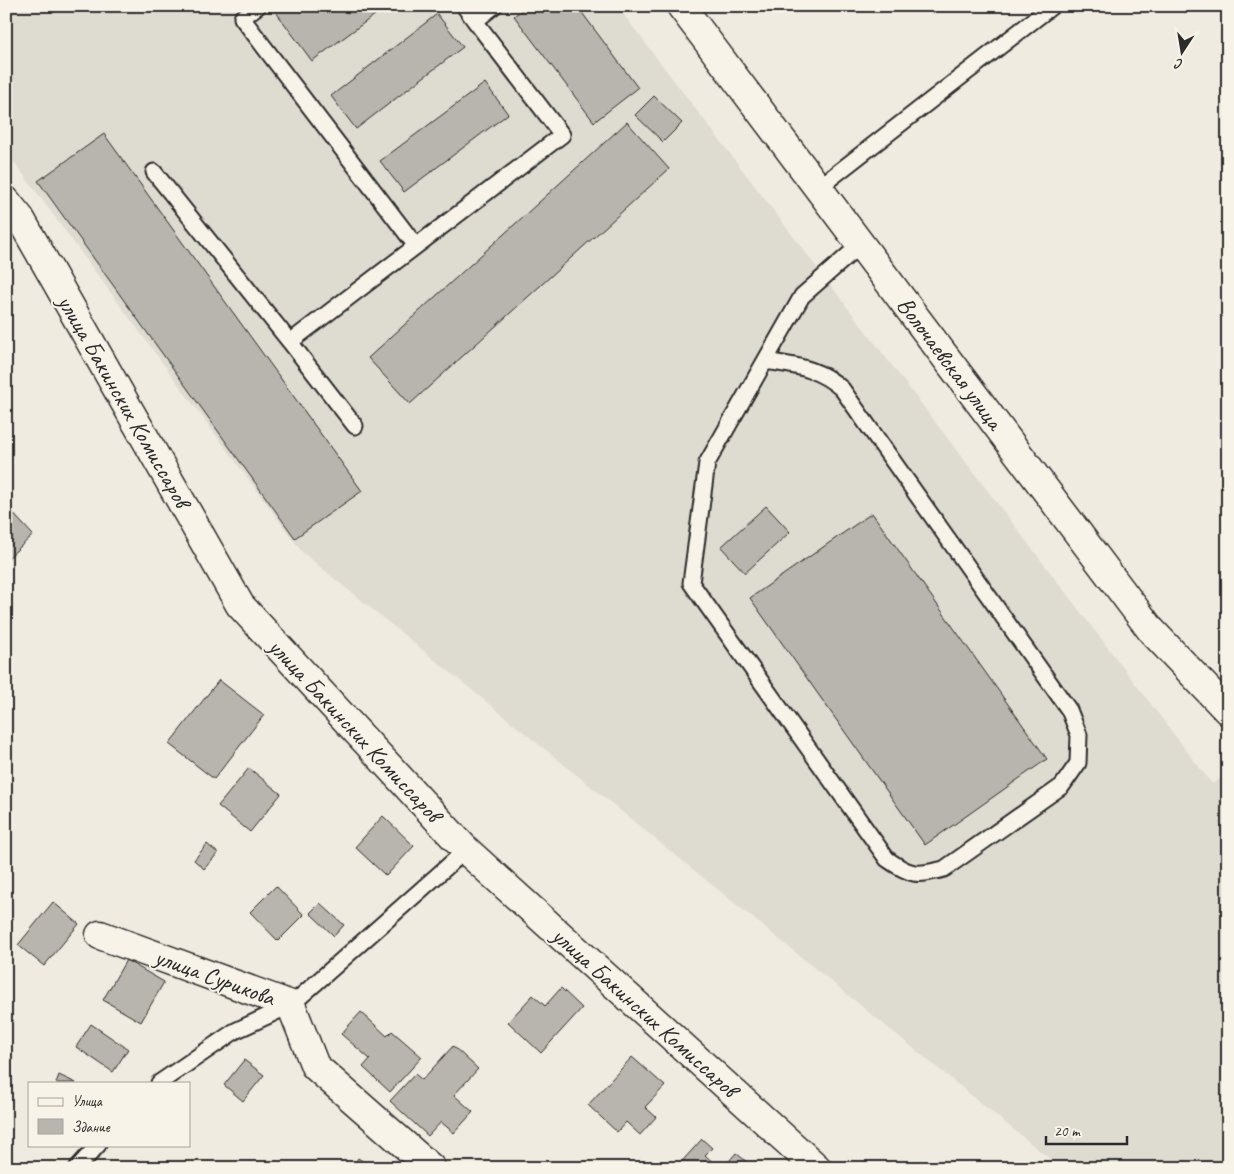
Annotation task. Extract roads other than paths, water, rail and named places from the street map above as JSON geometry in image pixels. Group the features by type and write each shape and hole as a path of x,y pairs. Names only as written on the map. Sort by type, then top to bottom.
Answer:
{"street":[{"name":"Волочаевская улица","path":"681,6 1151,630 1228,711"},
{"name":"улица Бакинских Комиссаров","path":"6,201 20,218 240,606 466,850 817,1168"},
{"name":"улица Сурикова","path":"100,935 291,1004 314,1066 431,1168"}],"lane":[{"path":"258,6 242,18 416,246"},
{"path":"290,342 562,135 464,6"},
{"path":"475,21 494,6"},
{"path":"818,188 1052,6"},
{"path":"154,172 355,426"},
{"path":"765,361 805,368 822,374 842,389 1069,710 1079,735 1078,763 1062,786 944,869 924,874 906,872 887,860 691,583 707,463 765,361 802,296 860,244"},
{"path":"160,1082 235,1031 291,1004 466,850"},
{"path":"77,1168 97,1146"}]}
